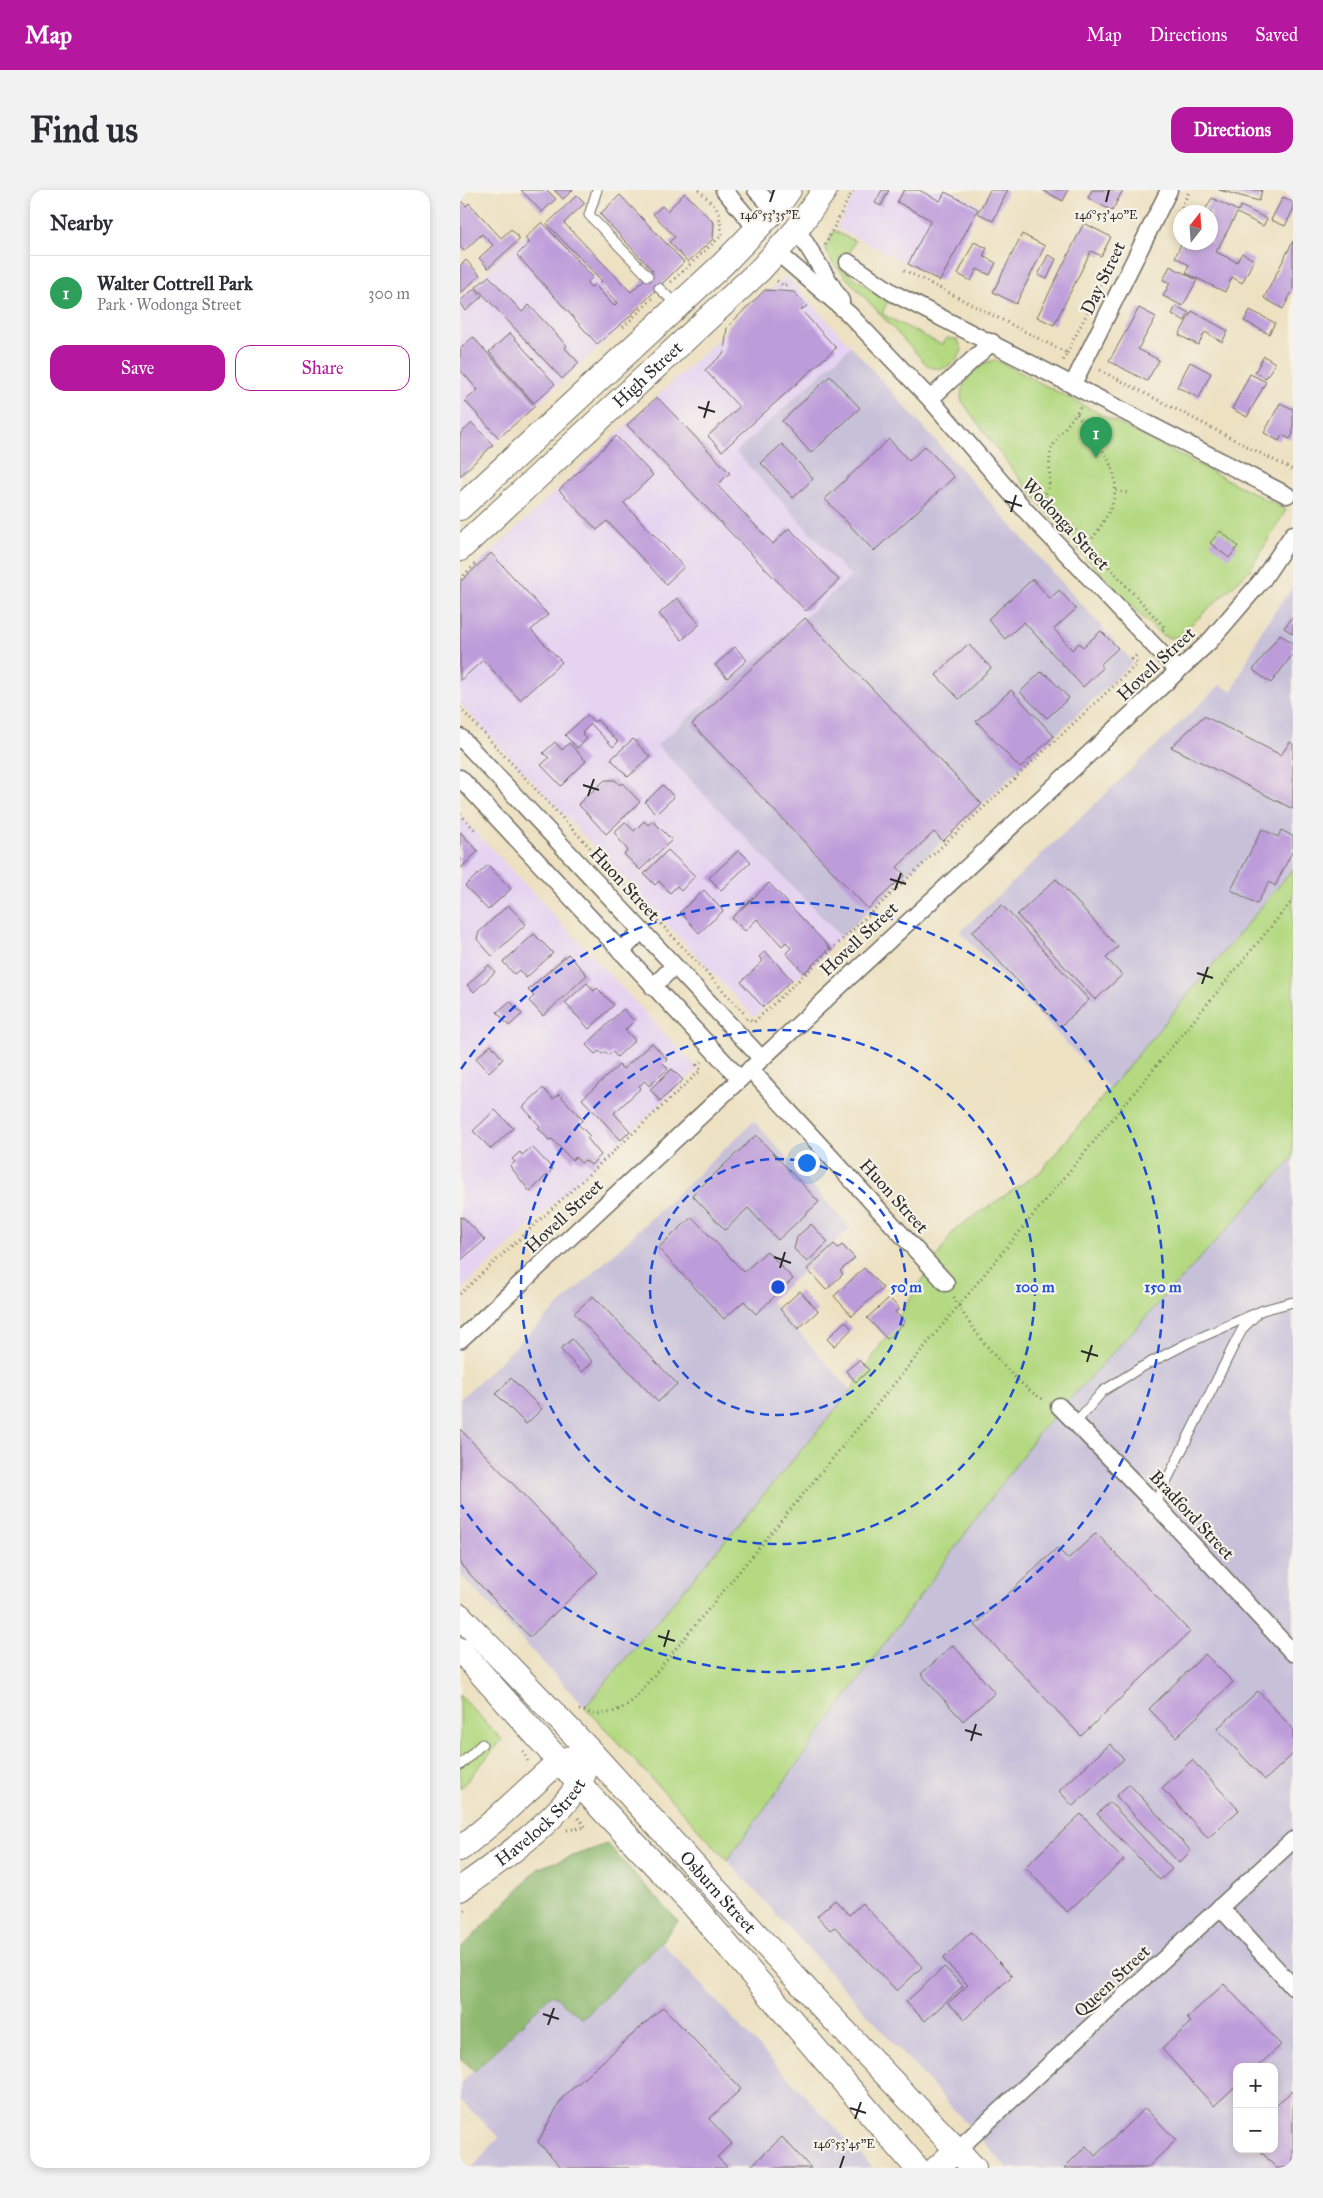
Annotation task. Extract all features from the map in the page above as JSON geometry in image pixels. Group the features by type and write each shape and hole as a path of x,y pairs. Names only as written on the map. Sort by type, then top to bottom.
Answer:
{"street":[{"path":"724,190 777,252"},
{"path":"756,190 775,210 797,228"},
{"name":"High Street","path":"460,508 666,295 757,229 775,210 789,190"},
{"name":"High Street","path":"460,549 777,252 825,190"},
{"name":"Day Street","path":"1073,384 1169,190"},
{"name":"Wodonga Street","path":"797,228 849,314"},
{"name":"Wodonga Street","path":"777,252 849,314 930,399 1026,510 1178,671"},
{"path":"848,262 893,293 992,342 1287,495"},
{"path":"930,399 992,342"},
{"name":"Hovell Street","path":"460,1339 1209,642 1246,600 1293,534"},
{"name":"Huon Street","path":"460,737 734,1031 751,1069 946,1284"},
{"name":"Huon Street","path":"460,778 713,1051 751,1069"},
{"path":"513,835 533,814"},
{"path":"621,952 641,931"},
{"path":"653,987 674,966"},
{"name":"Bradford Street","path":"1060,1406 1155,1504 1293,1653"},
{"name":"Osburn Street","path":"460,1616 591,1752 822,2007 974,2168"},
{"name":"Osburn Street","path":"460,1650 580,1785 694,1906 917,2168"},
{"name":"Havelock Street","path":"460,1849 501,1815 559,1761 591,1752"},
{"name":"Havelock Street","path":"460,1889 524,1840 565,1803 580,1785 591,1752"},
{"name":"Queen Street","path":"957,2150 1293,1840"},
{"path":"1220,1907 1293,1987"},
{"path":"937,2168 957,2150"}],"lane":[{"path":"597,190 588,215 648,276"},
{"path":"1076,1422 1103,1391 1128,1375 1188,1343 1263,1310 1293,1302"},
{"path":"1155,1504 1236,1341 1247,1323 1263,1310"},
{"path":"460,1765 482,1744"}],"path":[{"path":"618,331 666,295 722,234 719,213"},
{"path":"904,270 1067,353 1056,376"},
{"path":"1100,370 1293,470"},
{"path":"460,708 748,1018 754,1022 1137,664 1132,658 1165,628 1044,496 1050,485 1052,449 1089,392"},
{"path":"1076,414 1108,458 1115,474 1116,490 1105,518 1088,544"},
{"path":"1116,490 1127,493"},
{"path":"460,814 475,830"},
{"path":"578,1711 604,1713 618,1710 630,1703 1293,900"},
{"path":"734,1031 748,1018"},
{"path":"460,1294 701,1070 697,1065 713,1051"},
{"path":"958,1305 1018,1381 1038,1397 1060,1406"}],"shaded area":[{"path":"857,190 950,190 980,205 943,282 837,228"},
{"path":"543,220 595,278 628,321 460,476 460,298"},
{"path":"786,276 851,346 736,452 851,577 658,745 841,937 754,1017 460,704 460,581"},
{"path":"851,346 1133,662 841,937 657,745 851,577 736,452"},
{"path":"1293,586 1293,869 1110,1089 960,932 1220,685 1232,691 1262,630"},
{"path":"460,815 698,1069 460,1291"},
{"path":"754,1121 850,1228 771,1301 851,1391 585,1707 460,1574 460,1399"},
{"path":"1293,1158 1293,2168 1007,2168 727,1860 1041,1430"},
{"path":"661,1942 873,2168 472,2168 499,2137 460,2100 460,2084 552,1994 584,2018"}],"green space":[{"path":"834,231 855,241 842,269 885,299 887,303 882,314 942,345 947,338 958,340 962,350 952,364 938,369 927,365 832,262 825,248"},
{"path":"996,360 1286,510 1250,570 1178,637 1170,638 1161,635 1107,581 1031,493 962,401 963,388 971,375 983,365"},
{"path":"1293,869 1293,1158 1041,1430 727,1860 585,1707 851,1391 955,1229 1040,1172"},
{"path":"460,1695 502,1740 460,1789"},
{"path":"607,1844 678,1921 661,1942 583,2019 552,1994 475,2071 460,2058 460,1950 539,1868"}],"building":[{"path":"521,190 547,190 556,199 542,212"},
{"path":"554,190 573,190 563,199"},
{"path":"882,190 889,190 881,206 875,203"},
{"path":"904,190 919,190 940,201 945,192 978,209 940,281 908,264 931,220 897,202"},
{"path":"990,190 1008,190 993,221 978,213"},
{"path":"1042,190 1066,190 1068,191 1063,201"},
{"path":"1092,190 1123,190 1112,211 1088,198"},
{"path":"1219,190 1262,190 1259,201"},
{"path":"685,193 714,223 713,239 688,262 669,242 675,237 653,214 662,206 667,211"},
{"path":"577,195 585,203 564,223 631,292 653,271 600,214 620,195 684,262 627,319 597,344 517,255 529,243 525,238 542,222 593,277 587,283 591,287 594,284 614,306 617,303 599,283 602,281 547,224"},
{"path":"1283,197 1293,202 1293,210 1285,226 1271,220"},
{"path":"1212,198 1238,211 1241,206 1267,219 1263,226 1237,213 1218,248 1218,205 1208,205"},
{"path":"460,200 466,206 469,203 501,238 511,229 520,239 488,268 479,258 493,245 482,234 464,251 460,247"},
{"path":"1084,223 1111,237 1101,256 1091,251 1054,325 1037,317"},
{"path":"1022,234 1045,246 1016,304 993,292"},
{"path":"1293,241 1293,290 1283,309 1264,298"},
{"path":"974,242 987,248 983,256 996,263 990,275 977,269 971,281 958,274"},
{"path":"1178,250 1217,250 1216,252 1237,262 1242,253 1254,260 1242,283 1232,277 1225,292 1186,273 1189,265 1175,257"},
{"path":"1048,255 1056,259 1047,279 1038,275"},
{"path":"466,260 480,275 460,294 460,266"},
{"path":"1170,266 1197,280 1183,306 1163,296 1170,283 1163,280"},
{"path":"489,276 522,312 529,305 567,346 565,348 579,363 562,379 476,287"},
{"path":"475,288 482,296 466,311 460,301"},
{"path":"765,290 794,292 807,306 801,310 836,348 722,451 708,436 739,407 705,370 724,353 727,327"},
{"path":"1176,306 1189,313 1185,321 1172,314"},
{"path":"1139,308 1156,317 1138,349 1159,360 1147,381 1109,361"},
{"path":"1250,310 1275,323 1269,334 1244,321"},
{"path":"1192,311 1228,331 1222,342 1205,332 1198,345 1179,335"},
{"path":"510,333 555,384 534,403 489,352"},
{"path":"473,337 535,406 499,438 465,401 478,390 460,370 460,349"},
{"path":"1264,356 1275,363 1266,378 1255,372"},
{"path":"1190,362 1211,373 1199,398 1177,387"},
{"path":"1250,374 1266,382 1247,417 1232,409"},
{"path":"830,376 860,408 811,453 782,421"},
{"path":"657,397 730,473 717,485 773,544 789,528 839,580 806,611 627,425"},
{"path":"1280,403 1293,409 1293,434 1290,439 1282,435 1279,441 1264,433"},
{"path":"472,423 493,445 460,476 460,434"},
{"path":"616,436 653,475 624,503 684,567 666,584 607,521 597,530 559,490"},
{"path":"889,439 909,461 925,446 954,477 874,551 825,499"},
{"path":"782,444 813,479 793,498 761,463"},
{"path":"1220,531 1238,546 1229,558 1210,543"},
{"path":"491,553 548,615 531,630 562,662 520,700 483,660 460,681 460,582"},
{"path":"1033,579 1050,599 1059,590 1076,609 1054,629 1072,650 1079,643 1083,647 1101,631 1118,648 1100,665 1103,668 1083,687 1024,622 1005,639 988,619"},
{"path":"677,598 700,624 682,640 659,614"},
{"path":"1293,616 1293,634 1284,628"},
{"path":"805,618 982,804 943,841 934,832 897,867 905,875 868,909 692,724"},
{"path":"1280,634 1293,644 1293,654 1271,683 1253,670"},
{"path":"968,644 991,668 959,699 936,675"},
{"path":"735,647 747,660 727,678 715,665"},
{"path":"1041,672 1046,674 1069,698 1047,718 1020,692"},
{"path":"1011,690 1054,736 1020,768 976,721"},
{"path":"587,715 594,722 597,720 618,742 613,747 591,724 582,733 587,739 577,748 565,735"},
{"path":"1204,716 1281,755 1290,742 1293,744 1293,809 1171,747"},
{"path":"633,739 650,757 628,777 611,759"},
{"path":"555,742 562,750 569,743 586,761 561,786 541,765 549,758 543,753"},
{"path":"605,780 615,780 620,785 622,783 640,802 606,834 578,804"},
{"path":"663,785 674,797 656,814 645,802"},
{"path":"644,821 648,825 653,821 672,840 640,870 624,854 628,851 614,832 625,822 634,831"},
{"path":"1262,829 1278,837 1281,830 1293,836 1293,850 1275,886 1269,882 1257,904 1231,890"},
{"path":"460,832 478,851 460,869"},
{"path":"668,850 695,876 681,891 677,886 670,893 659,881 655,885 644,874"},
{"path":"739,850 751,862 721,890 709,878"},
{"path":"488,865 511,889 488,910 465,886"},
{"path":"1056,879 1118,947 1106,958 1122,975 1095,1000 1017,915"},
{"path":"769,883 830,948 804,973 786,953 791,948 786,942 782,946 757,919 745,931 732,918"},
{"path":"704,890 723,911 699,933 680,912"},
{"path":"508,905 526,924 492,956 477,939 479,932"},
{"path":"1002,905 1089,1000 1060,1027 972,932"},
{"path":"534,934 553,953 526,978 519,970 514,974 503,962"},
{"path":"765,951 792,980 763,1007 741,982 763,961 759,957"},
{"path":"568,954 587,975 543,1016 529,1001 534,996 528,990"},
{"path":"489,965 495,972 474,992 467,985"},
{"path":"587,983 594,991 597,988 614,1005 589,1029 565,1003"},
{"path":"510,1001 522,1014 509,1026 497,1012"},
{"path":"623,1009 634,1021 625,1030 635,1040 617,1057 613,1052 609,1055 605,1052 602,1054 599,1051 595,1054 586,1045"},
{"path":"652,1043 667,1059 663,1063 668,1069 649,1086 645,1081 639,1086 641,1088 614,1113 630,1131 621,1140 582,1099 619,1065 623,1069"},
{"path":"491,1045 503,1059 489,1072 476,1058"},
{"path":"672,1069 683,1080 660,1101 650,1089"},
{"path":"543,1088 553,1099 559,1094 583,1120 578,1124 590,1136 587,1138 601,1155 591,1165 585,1160 581,1163 575,1157 572,1160 552,1139 549,1140 538,1128 540,1126 523,1107"},
{"path":"495,1110 513,1128 491,1149 473,1131"},
{"path":"756,1135 819,1202 778,1240 748,1208 725,1230 692,1195"},
{"path":"532,1147 553,1169 530,1192 510,1166 515,1162 512,1159 520,1152 522,1155"},
{"path":"460,1217 464,1218 485,1240 461,1260"},
{"path":"692,1217 744,1272 767,1251 793,1279 756,1314 744,1301 724,1319 658,1248"},
{"path":"811,1224 828,1242 807,1262 794,1249 797,1237"},
{"path":"834,1244 838,1248 842,1245 855,1258 840,1271 843,1274 826,1290 807,1269"},
{"path":"864,1268 883,1288 852,1316 834,1296"},
{"path":"800,1291 818,1311 798,1329 780,1309"},
{"path":"593,1296 677,1384 658,1402 574,1313"},
{"path":"889,1298 899,1308 895,1312 905,1322 887,1339 867,1318"},
{"path":"845,1321 852,1329 834,1346 827,1339"},
{"path":"572,1339 593,1362 582,1372 560,1349"},
{"path":"859,1360 869,1370 856,1382 846,1371"},
{"path":"511,1378 542,1409 526,1424 496,1394"},
{"path":"460,1429 598,1572 530,1637 460,1564"},
{"path":"1096,1533 1190,1632 1081,1736 975,1625 1057,1548 1068,1559"},
{"path":"953,1645 995,1693 963,1721 921,1674"},
{"path":"1205,1654 1233,1682 1176,1737 1149,1709"},
{"path":"1258,1691 1293,1729 1293,1754 1265,1780 1217,1729"},
{"path":"1110,1744 1124,1759 1073,1806 1059,1791"},
{"path":"1192,1760 1239,1810 1208,1838 1162,1788"},
{"path":"1129,1784 1191,1851 1179,1863 1116,1796"},
{"path":"1110,1802 1172,1869 1160,1880 1097,1814"},
{"path":"1081,1814 1124,1860 1067,1912 1025,1867"},
{"path":"835,1900 849,1915 862,1903 922,1967 897,1991 835,1927 830,1930 817,1916"},
{"path":"971,1932 1012,1976 965,2019 948,2003 968,1985 943,1959"},
{"path":"944,1967 963,1986 925,2021 906,2002"},
{"path":"1224,1984 1281,2045 1261,2063 1233,2063 1233,2089 1214,2106 1162,2049 1191,2022 1187,2018"},
{"path":"663,2007 741,2089 709,2119 732,2143 717,2157 728,2168 562,2168 538,2142 562,2098"},
{"path":"1293,2090 1293,2168 1276,2168 1263,2153 1278,2153 1278,2103"},
{"path":"1145,2108 1176,2140 1147,2168 1064,2168 1086,2146 1095,2156"},
{"path":"782,2137 811,2168 749,2168"}],"place":[{"name":"Walter Cottrell Park","path":"1096,458"}]}
